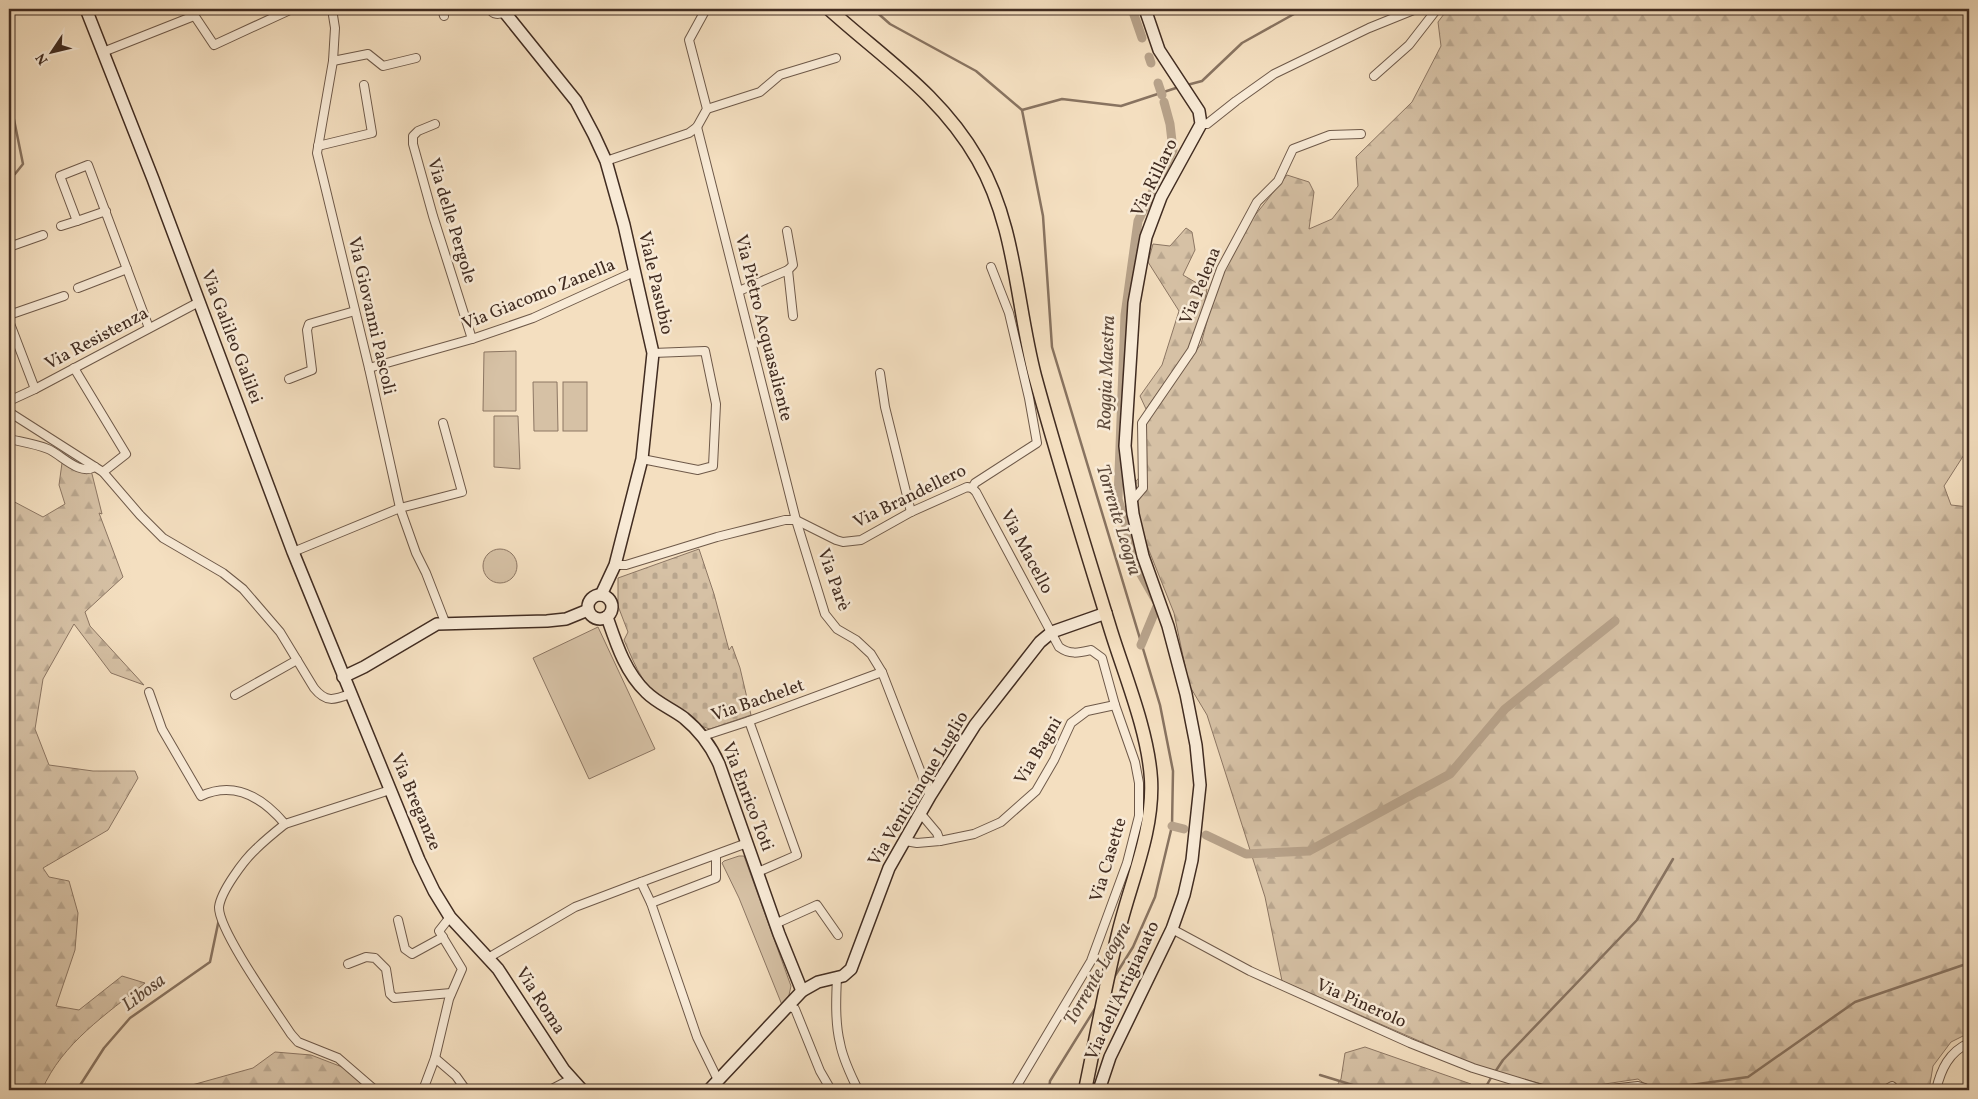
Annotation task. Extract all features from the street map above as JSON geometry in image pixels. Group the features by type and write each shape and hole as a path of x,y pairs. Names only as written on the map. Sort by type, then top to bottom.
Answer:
{"main road":[{"path":"829,9 899,68 945,112 982,169 1000,210 1007,234 1034,373 1144,736 1151,778 1150,813 1141,854 1118,934 1085,1090"}],"street":[{"name":"Via Galileo Galilei","path":"86,9 293,552 343,677"},
{"path":"103,52 192,12 214,46 292,9"},
{"name":"Via Giovanni Pascoli","path":"332,9 335,28 333,61 317,153 369,368 400,508 416,553 445,622"},
{"path":"490,9 500,14 503,10"},
{"path":"706,9 689,40 707,109"},
{"path":"1145,9 1159,50 1199,111 1201,124 1207,124 1274,74 1369,28 1416,9"},
{"path":"1374,76 1409,45 1437,9"},
{"name":"Viale Pasubio","path":"503,10 576,101 606,161 624,224 653,353 642,459 615,565 602,594 590,599 588,610"},
{"path":"333,61 368,54 383,66 416,58"},
{"path":"606,161 689,133 697,127 707,109 760,92 780,75 836,58"},
{"path":"318,146 372,133 364,85"},
{"name":"Via delle Pergole","path":"435,124 418,131 413,136 412,144 472,339"},
{"name":"Via Rillaro","path":"1143,556 1131,502 1125,446 1134,303 1146,237 1161,197 1201,124"},
{"name":"Via Pietro Acquasaliente","path":"697,127 796,520 803,537"},
{"name":"Via Pelena","path":"1131,502 1143,488 1142,423 1192,350 1221,269 1256,202 1278,180 1293,149 1330,135 1360,134"},
{"path":"77,221 60,176 88,165 149,328"},
{"path":"61,226 106,211"},
{"path":"739,291 788,270 793,265 787,232"},
{"path":"9,247 43,235"},
{"name":"Via Brandellero","path":"796,520 836,540 852,542 871,536 911,512 967,487 972,488 980,479 1037,444 1029,398 1008,313 990,267"},
{"path":"78,288 127,269"},
{"path":"788,270 793,316"},
{"name":"Via Giacomo Zanella","path":"369,368 472,339 533,318 634,272"},
{"path":"9,315 64,296"},
{"name":"Via Resistenza","path":"9,401 199,302"},
{"path":"289,379 312,370 307,330 310,324 355,311"},
{"path":"9,321 35,389"},
{"path":"642,459 698,470 713,466 716,404 705,351 653,353"},
{"path":"74,368 126,454 103,472"},
{"path":"880,373 885,407 911,512"},
{"path":"9,412 103,472 140,515 163,538 223,573 243,590 274,623 314,688 324,698 334,699 350,694"},
{"path":"293,552 400,508 462,492 443,423"},
{"path":"9,440 50,450 79,468 91,469 95,467"},
{"name":"Via Macello","path":"972,488 976,492 1052,632"},
{"path":"615,565 626,565 717,537 785,520 796,520"},
{"name":"Via Parè","path":"803,537 825,614 837,629 856,640 871,654 882,672 930,796"},
{"name":"Via dell'Artigianato","path":"1099,1090 1110,1057 1172,929 1184,895 1192,860 1200,784 1196,745 1186,694 1168,626 1143,556"},
{"path":"343,677 364,668 428,628 445,622 547,621 566,619 588,610 596,619 607,617 612,610 611,602 602,594"},
{"name":"Via Venticinque Luglio","path":"709,1090 802,991 818,982 843,976 851,969 889,868 930,796 976,725 1040,642 1052,632 1106,614"},
{"name":"Via Enrico Toti","path":"607,617 622,656 635,680 646,692 684,718 703,736 711,747 719,764 775,924 802,991"},
{"name":"Via Casette","path":"1016,1087 1091,961 1128,863 1139,816 1139,783 1130,745 1115,706 1102,658 1091,650 1076,653 1066,652 1059,647 1052,632"},
{"path":"235,696 297,660"},
{"name":"Via Bachelet","path":"703,736 750,721 882,672"},
{"name":"Via Breganze","path":"343,677 434,891 450,917 465,935"},
{"path":"149,692 162,730 201,796 212,790 241,791 274,811 285,824"},
{"name":"Via Bagni","path":"905,841 917,843 940,841 974,834 1001,822 1036,791 1054,760 1071,723 1087,711 1115,706"},
{"path":"750,721 763,748 797,855 758,872"},
{"path":"375,1090 338,1058 298,1042 291,1034 237,950 220,919 219,907 222,896 237,872 255,849 285,824 390,790"},
{"path":"921,814 934,828 940,841"},
{"path":"488,958 575,908 632,884 747,843"},
{"path":"651,903 716,878 716,854"},
{"path":"641,882 651,903 697,1037 718,1080"},
{"path":"775,924 817,905 838,935"},
{"path":"424,1090 435,1058 450,996 462,970 439,931 450,917"},
{"path":"398,920 405,949 412,954 443,937"},
{"name":"Via Pinerolo","path":"1172,929 1250,971 1410,1043 1494,1075 1545,1090"},
{"name":"Via Roma","path":"465,935 498,969 571,1079 582,1090"},
{"path":"348,964 366,956 375,958 386,970 390,994 394,998 450,996"},
{"path":"837,977 836,995 839,1041 858,1090"},
{"path":"788,1006 795,1009 820,1071 831,1090"},
{"path":"1936,1090 1939,1076 1949,1057 1958,1048 1969,1043"},
{"path":"435,1058 456,1076 466,1090"},
{"path":"550,1090 556,1085 571,1079"},
{"path":"1601,1090 1638,1086 1645,1089"},
{"path":"1885,1090 1892,1086 1896,1090"}],"green space":[{"path":"1969,9 1969,447 1944,486 1951,505 1969,507 1969,1033 1951,1042 1933,1066 1929,1090 1904,1090 1902,1087 1893,1090 1668,1090 1667,1088 1653,1090 1638,1079 1565,1090 1481,1068 1282,981 1265,897 1207,715 1189,685 1174,613 1140,528 1132,486 1147,468 1146,418 1201,344 1225,253 1287,175 1309,182 1314,192 1309,229 1332,219 1358,186 1356,157 1412,102 1441,46 1438,22 1447,10"},
{"path":"1186,228 1192,232 1195,250 1183,275 1207,289 1199,335 1146,409 1140,396 1162,365 1179,311 1148,262 1153,244 1170,246"},
{"path":"516,351 516,411 483,411 484,352"},
{"path":"533,382 557,382 558,431 534,431"},
{"path":"563,382 587,382 587,431 563,431"},
{"path":"494,416 518,416 520,469 494,467"},
{"path":"62,463 78,471 91,470 102,514 99,513 123,577 85,612 90,626 144,685 111,673 74,624 43,679 35,729 49,765 93,771 135,771 138,778 108,830 43,868 49,877 69,881 78,913 75,950 56,1006 79,1010 122,976 145,983 101,1018 73,1044 61,1058 42,1090 9,1090 9,499 43,517 65,504 59,485"},
{"path":"500,549 512,554 517,566 512,578 500,583 488,578 483,566 488,554"},
{"path":"699,549 714,594 729,650 732,646 740,668 751,715 710,729 694,722 674,708 643,679 624,640 628,632 618,606 618,578"},
{"path":"598,627 655,749 589,779 533,658"},
{"path":"739,856 744,856 791,986 789,995 782,1005 739,898 722,863"},
{"path":"1365,1047 1471,1084 1471,1090 1334,1090 1341,1079 1345,1053"},
{"path":"275,1052 311,1055 350,1070 370,1090 174,1090 253,1068"}],"waterway":[{"name":"Torrente Leogra","path":"873,9 890,24 976,71 1022,110 1043,216 1052,347 1160,705 1173,771 1172,826 1155,897 1133,947 1113,979"},
{"name":"Roggia Maestra","path":"1132,9 1142,38"},
{"path":"1187,85 1202,81 1242,43 1303,9"},
{"name":"Roggia Maestra","path":"1149,57 1151,63"},
{"name":"Roggia Maestra","path":"1158,83 1162,95"},
{"path":"1022,110 1062,99 1121,106 1179,87"},
{"path":"9,95 23,164 9,178"},
{"name":"Roggia Maestra","path":"1141,645 1158,604 1139,571 1118,499 1125,315 1138,221 1173,150 1170,124 1164,102"},
{"path":"1206,835 1246,854 1309,851 1450,774 1505,709 1615,621"},
{"path":"1172,826 1184,829"},
{"path":"1495,1072 1503,1060 1637,920 1673,859"},
{"name":"Libosa","path":"77,1090 104,1048 130,1018 210,962 219,919"},
{"path":"1655,1090 1748,1077 1855,1002 1969,963"},
{"name":"Torrente Leogra","path":"1049,1090 1050,1081 1096,1007"},
{"path":"1320,1075 1369,1090"},
{"path":"1484,1090 1492,1076"}]}
